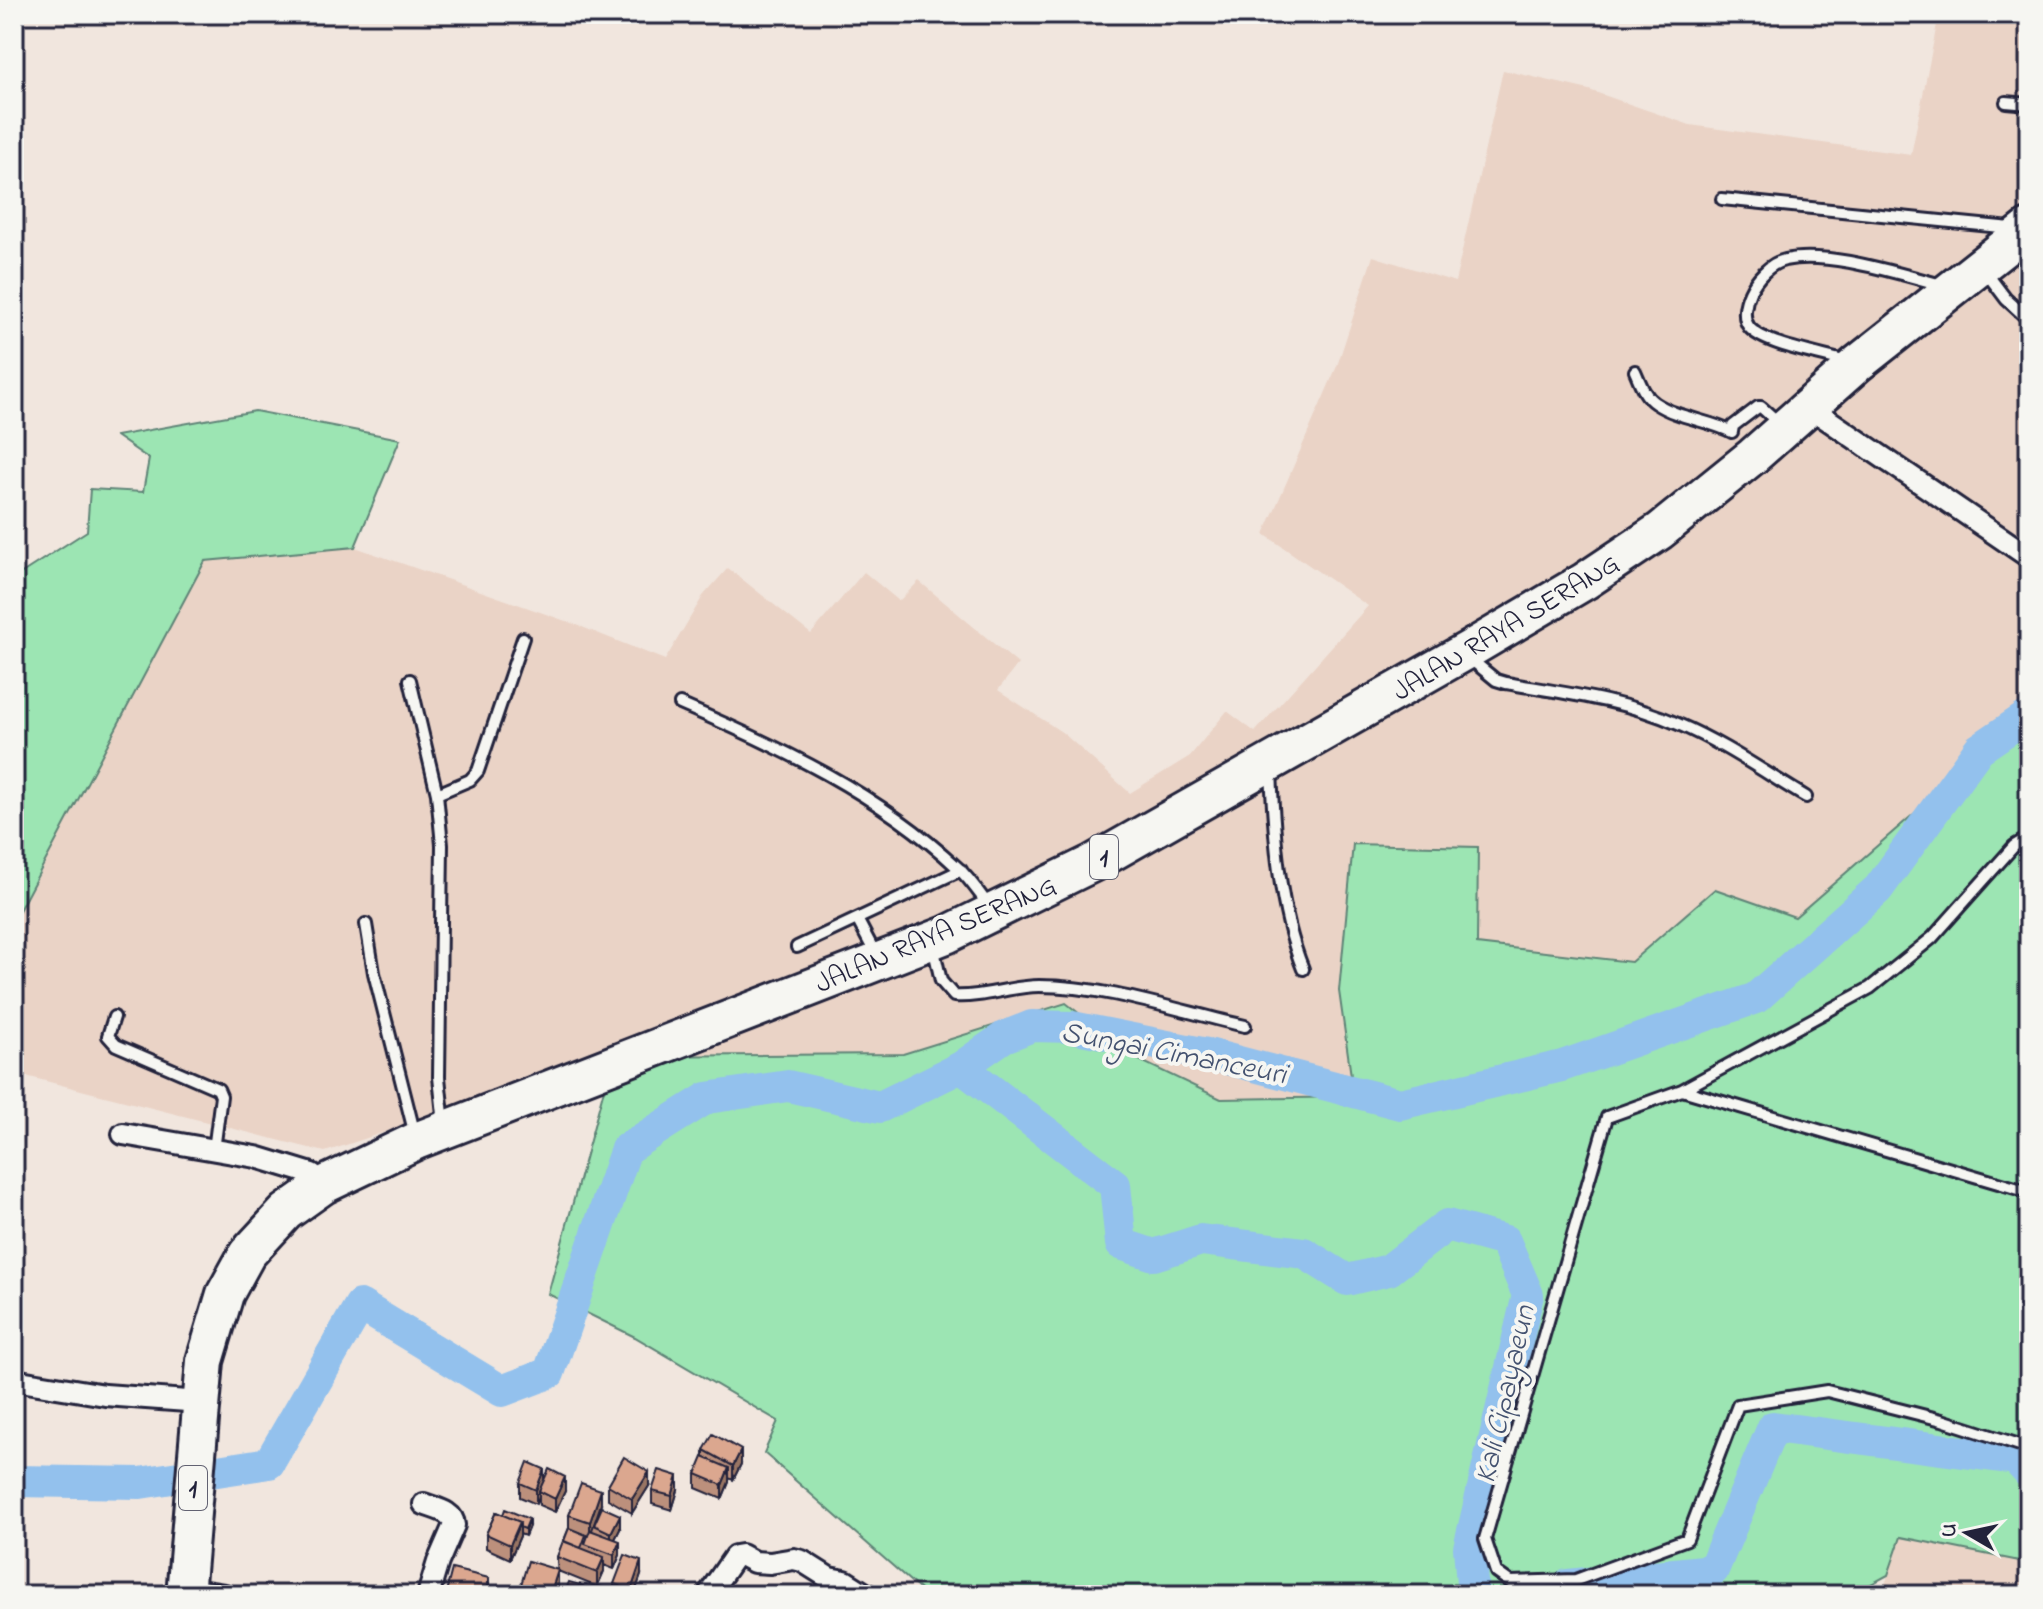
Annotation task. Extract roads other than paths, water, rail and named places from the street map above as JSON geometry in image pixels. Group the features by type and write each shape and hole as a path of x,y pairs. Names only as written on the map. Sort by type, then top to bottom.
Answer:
{"highway":[{"name":"JALAN RAYA SERANG","path":"186,1581 205,1361 225,1294 247,1254 286,1212 324,1185 430,1135 932,940 995,913 1093,863 1463,653 1585,581 1660,531 1742,444 1797,418 1857,364 2027,229"}],"street":[{"path":"1797,418 2029,557"},
{"path":"123,1134 256,1157 312,1174 324,1185"},
{"path":"14,1380 200,1410"},
{"path":"424,1504 448,1514 454,1525 428,1595"},
{"path":"708,1595 735,1556 741,1555 754,1562 802,1561 829,1578 845,1581 867,1595"},
{"path":"186,1581 225,1595"}],"lane":[{"path":"2006,102 2029,104"},
{"path":"1722,199 2027,229"},
{"path":"1857,364 1769,340 1752,331 1746,323 1745,304 1752,288 1767,269 1781,260 1808,257 1867,266 1952,288"},
{"path":"1981,266 2006,299 2029,320"},
{"path":"1635,371 1643,390 1653,402 1742,444"},
{"path":"437,794 470,780 478,771 523,638"},
{"path":"1463,653 1496,680 1608,701 1679,724 1806,797"},
{"path":"410,680 437,794 442,845 439,1077 430,1135"},
{"path":"680,704 787,751 852,787 961,870 995,913"},
{"path":"1271,761 1273,814 1290,938 1303,969"},
{"path":"2029,837 2014,846 1932,938 1870,988 1682,1090 1607,1117 1485,1539 1496,1572 1510,1582 1576,1580 1687,1539 1738,1405 1827,1391 1942,1420 2029,1448"},
{"path":"797,947 961,870"},
{"path":"857,919 879,960"},
{"path":"366,924 374,973 430,1135"},
{"path":"932,940 941,981 954,996 968,997 1036,986 1087,989 1245,1026"},
{"path":"114,1017 108,1036 116,1045 218,1089 221,1096 214,1150"},
{"path":"1682,1090 2029,1192"}],"waterway":[{"name":"Sungai Cimanceuri","path":"14,1481 140,1483 269,1463 360,1305 502,1391 549,1373 626,1149 707,1098 788,1086 880,1107 961,1067 1004,1037 1032,1026 1072,1027 1212,1055 1400,1104 1562,1066 1756,998 1878,889 1979,749 2029,715"},
{"name":"Kali Cipayaeun","path":"961,1067 1115,1185 1121,1244 1154,1255 1201,1240 1304,1253 1347,1280 1389,1270 1447,1225 1505,1241 1528,1295 1469,1548 1473,1595"},
{"name":"Kali Cipayaeun","path":"1559,1595 1568,1585 1713,1570 1773,1427 2016,1459 2029,1473"}]}
